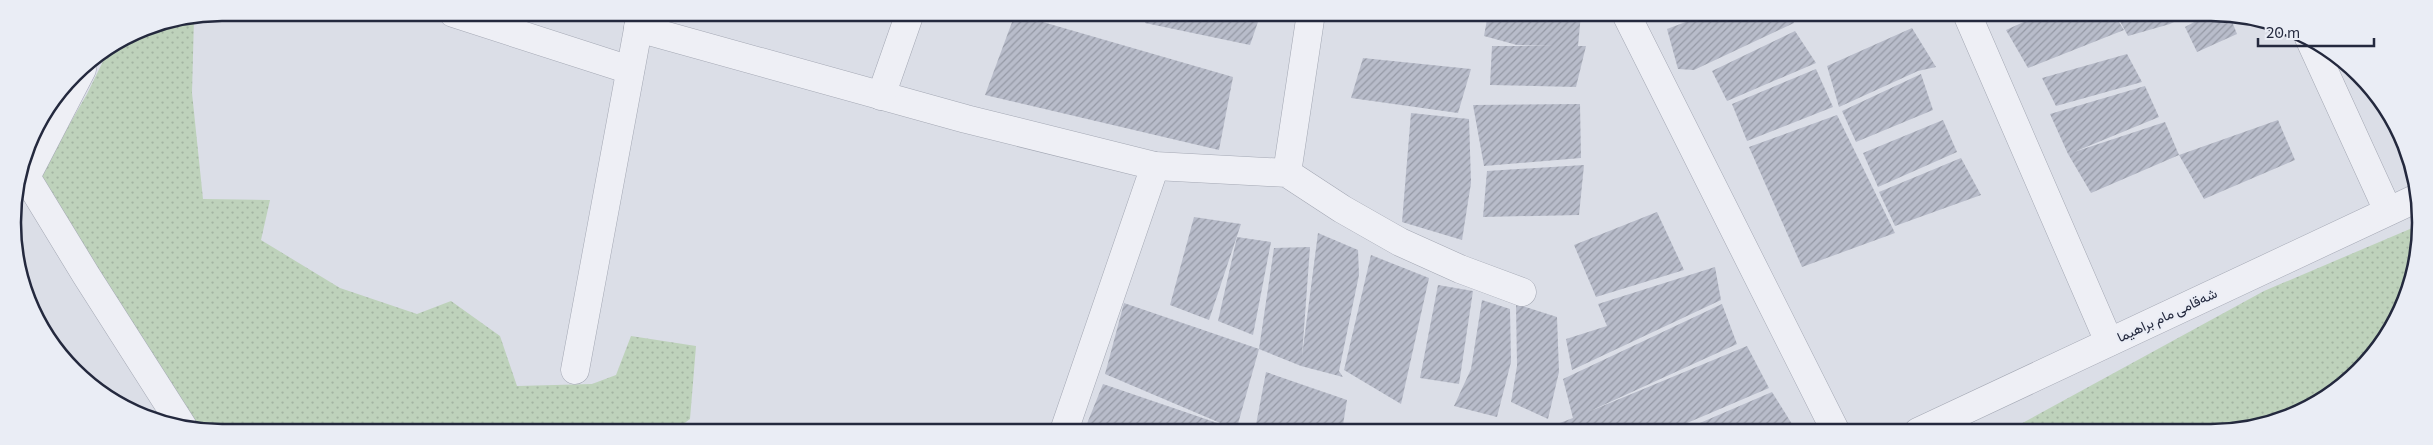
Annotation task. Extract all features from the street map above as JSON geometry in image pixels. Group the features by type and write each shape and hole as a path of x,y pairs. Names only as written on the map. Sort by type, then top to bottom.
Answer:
{"street":[{"path":"478,21 630,70"},
{"path":"575,370 639,21 881,96 1155,166 1287,173 1342,210 1400,242 1460,269 1522,292"},
{"path":"881,96 907,21"},
{"path":"1287,173 1310,21"},
{"path":"1630,21 1832,424"},
{"path":"1970,21 2109,342"},
{"path":"2315,50 2388,211"},
{"path":"31,160 69,93"},
{"path":"1066,424 1155,166"},
{"path":"26,177 178,419"},
{"name":"شەقامی مام براهیما","path":"1935,424 2410,200"}],"green space":[{"path":"194,23 192,93 203,199 270,200 261,240 340,288 417,314 451,301 500,336 517,386 592,384 616,375 631,336 696,346 690,419 683,424 222,424 188,421 33,187 87,94 103,61 111,55 133,42 158,32"},
{"path":"2412,228 2405,275 2391,312 2378,334 2362,355 2343,374 2322,390 2300,403 2263,417 2224,423 2021,424 2264,291"}],"building":[{"path":"1012,21 1039,21 1233,77 1219,150 985,95"},
{"path":"1145,21 1258,21 1250,45 1145,23"},
{"path":"1487,21 1580,21 1578,46 1586,46 1576,87 1490,85 1492,46 1554,46 1517,45 1484,36"},
{"path":"1688,21 1793,21 1794,23 1694,70 1678,69 1667,29"},
{"path":"2026,21 2118,21 2124,30 2028,68 2006,30"},
{"path":"2120,21 2176,21 2170,24 2128,36"},
{"path":"2196,21 2232,23 2237,34 2197,52 2185,27"},
{"path":"1912,28 1936,67 1918,71 1839,107 1827,66"},
{"path":"1795,31 1816,63 1727,101 1712,71"},
{"path":"2127,54 2142,82 2056,106 2042,78"},
{"path":"1363,58 1471,69 1458,113 1351,98"},
{"path":"1816,69 1833,107 1747,141 1732,104"},
{"path":"1921,74 1933,110 1856,142 1842,111"},
{"path":"2145,86 2159,117 2074,152 2165,122 2179,155 2091,193 2068,154 2050,114"},
{"path":"1580,104 1581,158 1484,166 1473,105"},
{"path":"1411,113 1469,119 1471,183 1462,240 1402,222"},
{"path":"1837,115 1895,233 1802,267 1749,147"},
{"path":"1943,120 1957,152 1878,187 1863,153"},
{"path":"2278,120 2295,160 2204,199 2179,155"},
{"path":"1961,158 1981,195 1895,226 1879,192"},
{"path":"1584,165 1579,215 1483,217 1487,171"},
{"path":"1657,212 1684,270 1596,297 1574,245"},
{"path":"1194,217 1241,224 1209,320 1170,305"},
{"path":"1318,233 1358,250 1359,275 1339,371 1343,377 1301,366 1259,349 1274,248 1310,247 1302,356"},
{"path":"1237,237 1271,242 1253,335 1218,321"},
{"path":"1371,255 1429,278 1401,404 1344,370"},
{"path":"1715,267 1721,300 1572,370 1566,339 1607,326 1598,304"},
{"path":"1438,285 1473,291 1459,384 1420,378"},
{"path":"1482,300 1510,309 1511,362 1497,417 1454,406 1471,369"},
{"path":"1124,303 1259,349 1238,424 1223,424 1105,374"},
{"path":"1516,304 1557,317 1559,372 1548,419 1511,402 1517,366"},
{"path":"1722,304 1737,344 1588,412 1747,346 1769,388 1685,424 1557,424 1573,418 1563,379"},
{"path":"1266,372 1347,400 1343,424 1256,424"},
{"path":"1103,384 1220,424 1087,424"},
{"path":"1772,392 1792,424 1698,424"}]}
